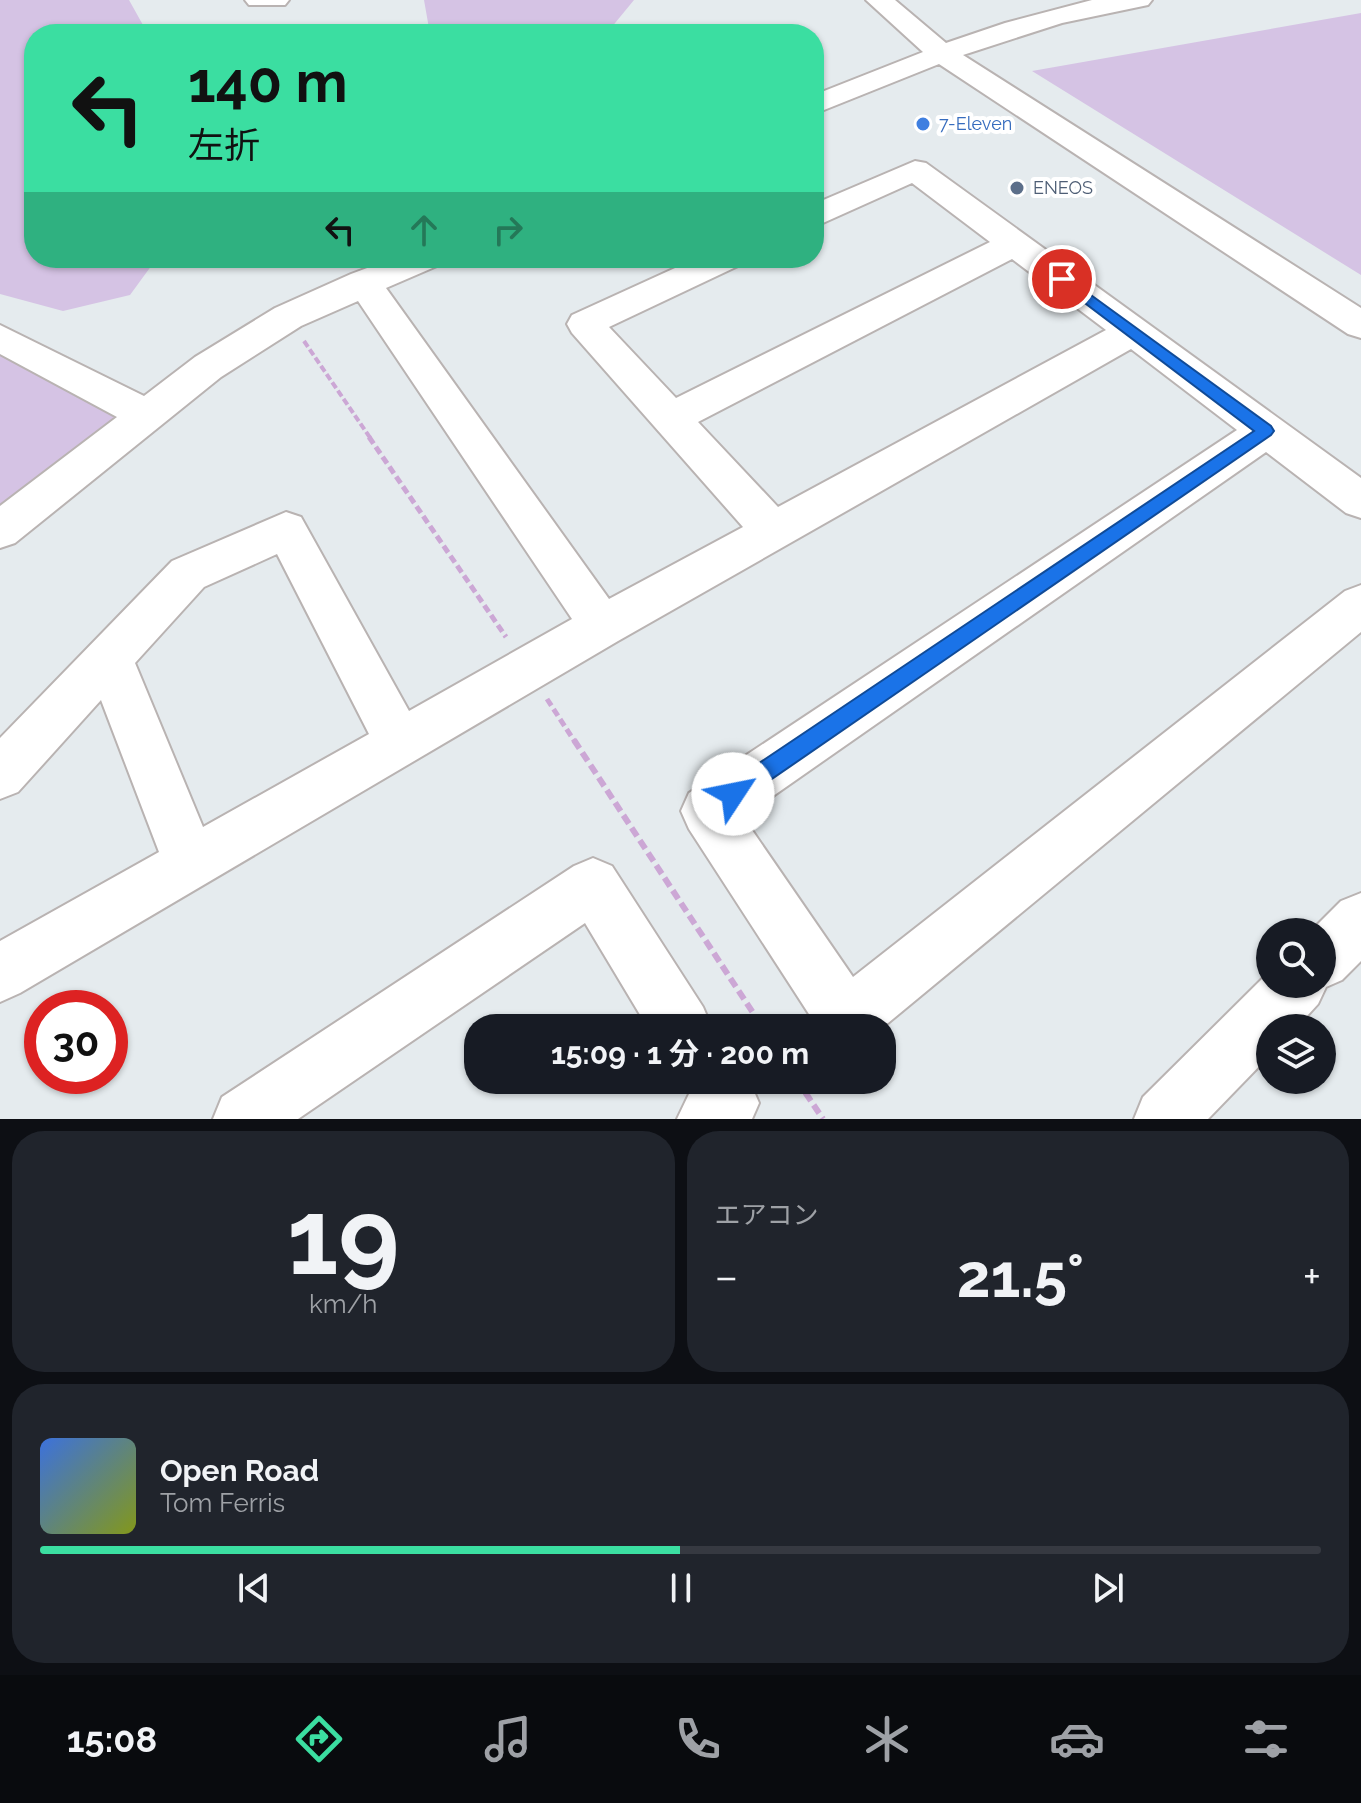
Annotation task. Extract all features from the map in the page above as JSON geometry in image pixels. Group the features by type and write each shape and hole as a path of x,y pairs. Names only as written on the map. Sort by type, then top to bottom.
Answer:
{"street":[{"path":"258,0 276,0"},
{"path":"879,0 942,54 1361,325"},
{"path":"824,101 1027,22 1096,5 1139,0"},
{"path":"824,212 915,170 1361,501"},
{"path":"671,418 1015,243"},
{"path":"0,530 208,367 288,317 399,268"},
{"path":"705,268 585,324 773,531"},
{"path":"363,282 602,626"},
{"path":"0,973 602,626 1132,332"},
{"path":"0,338 145,414"},
{"path":"1266,431 707,811 847,1019 1361,605"},
{"path":"0,774 188,574 286,530 400,743"},
{"path":"109,658 191,864"},
{"path":"244,1119 593,885 673,1014"},
{"path":"1336,946 1361,921"},
{"path":"1165,1119 1284,998"},
{"path":"708,1119 728,1103 723,1094"}],"path":[{"path":"806,1094 823,1119"}],"shaded area":[{"path":"0,0 129,0 142,24 24,24 24,268 150,268 130,295 63,311 0,294"},
{"path":"424,0 634,0 614,24 428,24"},
{"path":"1361,13 1361,275 1032,71"},
{"path":"0,338 145,414 0,530"}],"place":[{"name":"7-Eleven","path":"923,124"},
{"name":"ENEOS","path":"1017,188"}],"route":[{"path":"733,794 1266,431 1062,279"}]}
